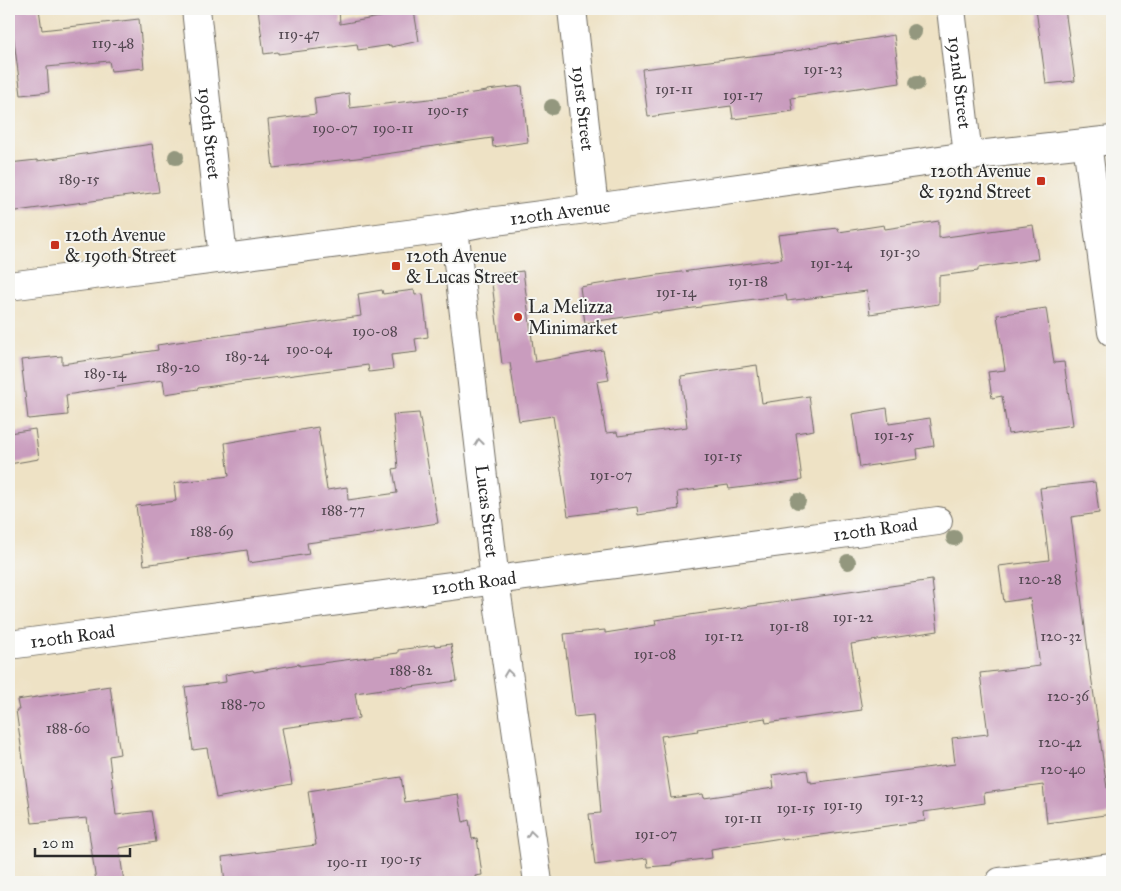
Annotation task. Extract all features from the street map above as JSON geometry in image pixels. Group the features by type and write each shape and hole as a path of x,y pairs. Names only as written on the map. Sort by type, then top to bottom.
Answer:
{"street":[{"name":"190th Street","path":"196,9 223,258"},
{"name":"191st Street","path":"572,9 594,208"},
{"name":"192nd Street","path":"951,9 968,156"},
{"name":"120th Avenue","path":"9,286 454,228 968,156 1100,142"},
{"path":"1100,142 1112,332"},
{"name":"Lucas Street","path":"454,228 495,581 538,882"},
{"name":"120th Road","path":"9,645 938,521"},
{"path":"1000,882 1112,868"}],"building":[{"path":"10,9 39,9 42,30 139,19 144,68 111,71 109,61 47,67 49,92 21,95"},
{"path":"258,9 339,9 340,24 414,11 419,41 391,47 391,45 358,50 357,44 264,54"},
{"path":"1036,9 1065,9 1075,81 1046,84"},
{"path":"894,35 900,83 791,98 793,111 757,116 733,119 731,106 648,117 642,69 802,50"},
{"path":"522,86 528,142 493,147 492,138 273,168 268,120 316,114 314,98 349,93 350,108"},
{"path":"152,144 159,192 9,212 9,163 37,161"},
{"path":"939,221 939,238 1033,225 1038,259 978,268 978,271 939,276 939,304 870,314 867,291 787,301 786,295 585,323 580,287 782,259 778,235 838,228 839,232 884,225 885,229"},
{"path":"523,271 535,362 603,350 609,380 597,382 606,433 617,432 618,436 687,427 681,376 757,365 762,403 809,396 814,430 796,433 802,480 729,489 728,485 677,492 679,509 638,515 637,507 568,516 553,416 519,421 510,363 502,364 491,275"},
{"path":"382,290 383,294 414,290 415,295 423,294 428,337 415,339 417,352 391,355 393,369 369,372 368,365 165,394 163,380 66,395 68,415 28,419 21,360 62,356 62,364 158,350 157,345 361,316 358,294"},
{"path":"1046,308 1054,363 1064,362 1073,425 1008,434 1002,396 992,398 988,372 1005,370 997,315"},
{"path":"887,408 889,424 930,418 934,446 917,449 918,459 860,467 852,414"},
{"path":"419,413 438,523 307,543 309,554 249,563 247,550 144,565 136,506 176,501 174,483 229,476 225,443 318,427 327,490 347,487 348,500 397,493 393,469 398,468 393,415"},
{"path":"35,429 39,459 9,464 9,433"},
{"path":"1095,482 1099,513 1071,517 1107,788 1112,788 1112,814 1047,823 1043,785 984,793 985,803 924,812 925,821 782,840 781,838 711,849 712,858 672,863 672,865 648,867 647,858 595,865 589,814 601,813 593,715 574,717 564,634 605,630 605,633 656,625 655,620 932,580 938,631 851,644 862,710 766,723 765,718 661,736 671,798 703,794 704,798 774,788 772,775 807,770 809,782 811,781 811,783 955,764 952,738 988,734 980,673 1040,666 1030,598 1004,602 999,566 1049,560 1040,488"},
{"path":"451,644 457,681 355,693 359,718 282,728 292,784 216,798 207,748 193,750 185,687 226,682 225,675 253,670 254,672 299,664 299,666 398,653 398,650"},
{"path":"110,686 120,754 109,756 116,815 151,811 156,842 119,848 124,882 96,882 87,818 32,823 16,710 19,710 17,700"},
{"path":"401,777 405,802 458,794 463,822 469,820 472,839 477,838 482,875 475,876 476,882 225,882 222,857 316,845 308,791"}],"place":[{"name":"120th Avenue & 192nd Street","path":"1041,181"},
{"name":"120th Avenue & 190th Street","path":"55,245"},
{"name":"120th Avenue & Lucas Street","path":"396,266"},
{"name":"La Melizza Minimarket","path":"518,317"}]}
